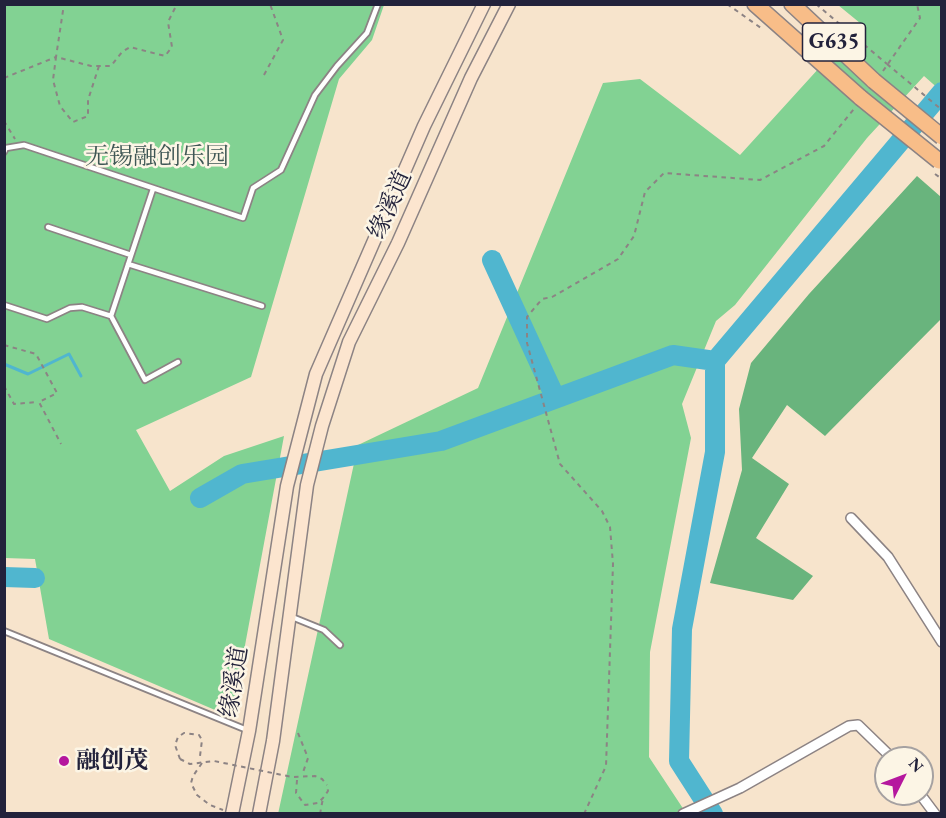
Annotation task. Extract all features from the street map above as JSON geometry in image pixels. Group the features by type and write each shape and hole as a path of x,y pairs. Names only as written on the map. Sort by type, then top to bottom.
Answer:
{"highway":[{"path":"755,4 860,99 940,163"},
{"name":"G635","path":"792,4 878,77"},
{"path":"878,77 942,137"}],"main road":[{"name":"缘溪道","path":"232,813 249,731 287,486 316,374 424,126 484,4"},
{"name":"缘溪道","path":"259,813 273,741 307,485 322,426 349,342 398,243 471,78 509,4"}],"street":[{"path":"851,518 888,557 942,642"},
{"path":"685,813 740,789 849,726 858,724 880,746"}],"lane":[{"path":"4,152 6,148 24,145 243,218 253,188 281,170 315,95 367,33 378,4"},
{"path":"111,316 153,189"},
{"path":"48,227 131,255"},
{"path":"128,264 262,306"},
{"path":"4,305 46,319 70,308 82,307 111,316 145,380 178,362"},
{"path":"290,616 324,630 340,645"},
{"path":"4,631 249,731"}],"path":[{"path":"64,4 53,80 60,106 73,122 88,116 88,100 99,66"},
{"path":"4,78 56,57 99,66 111,66 122,51 130,47 165,56 172,47 168,22 177,4"},
{"path":"264,75 283,40 270,4"},
{"path":"816,4 942,110"},
{"path":"878,77 910,37 920,18 917,4"},
{"path":"584,813 606,766 613,564 610,527 602,511 560,464 552,427 527,343 527,317 543,299 552,297 618,259 634,236 645,192 664,173 760,180 825,146 860,99"},
{"path":"4,122 14,134 16,147"},
{"path":"4,345 36,354 51,378 57,393 39,402 14,404 4,386"},
{"path":"39,402 61,444"},
{"path":"200,756 202,740 199,735 184,733 178,737 175,746 180,759 190,764 214,761 292,777 303,775 322,779 328,791 318,803 306,805 296,793 297,780"},
{"path":"298,733 308,758 303,775"},
{"path":"202,763 191,783 197,795 210,805 232,813"},
{"path":"320,813 323,798"}],"green space":[{"name":"无锡融创乐园","path":"5,5 384,5 372,40 339,79 251,377 136,430 170,491 224,456 284,436 235,699 223,710 215,710 49,639 35,559 5,558"},
{"path":"838,5 941,5 941,91 924,76 867,138 735,305 716,321 682,404 691,438 650,652 649,757 686,813 278,814 358,445 478,388 603,83 640,79 740,155 860,23"},
{"path":"917,176 941,197 941,319 825,436 787,405 752,458 789,484 756,538 813,576 793,600 710,583 742,470 739,409 751,363 809,294"}],"waterway":[{"path":"715,361 942,92"},
{"path":"492,260 555,397"},
{"path":"4,364 28,374 69,354 81,376"},
{"path":"200,498 242,474 441,441 673,355 715,361 715,452 682,629 679,761 713,814"},
{"path":"4,577 35,578"}],"place":[{"name":"融创茂","path":"64,761"}]}
